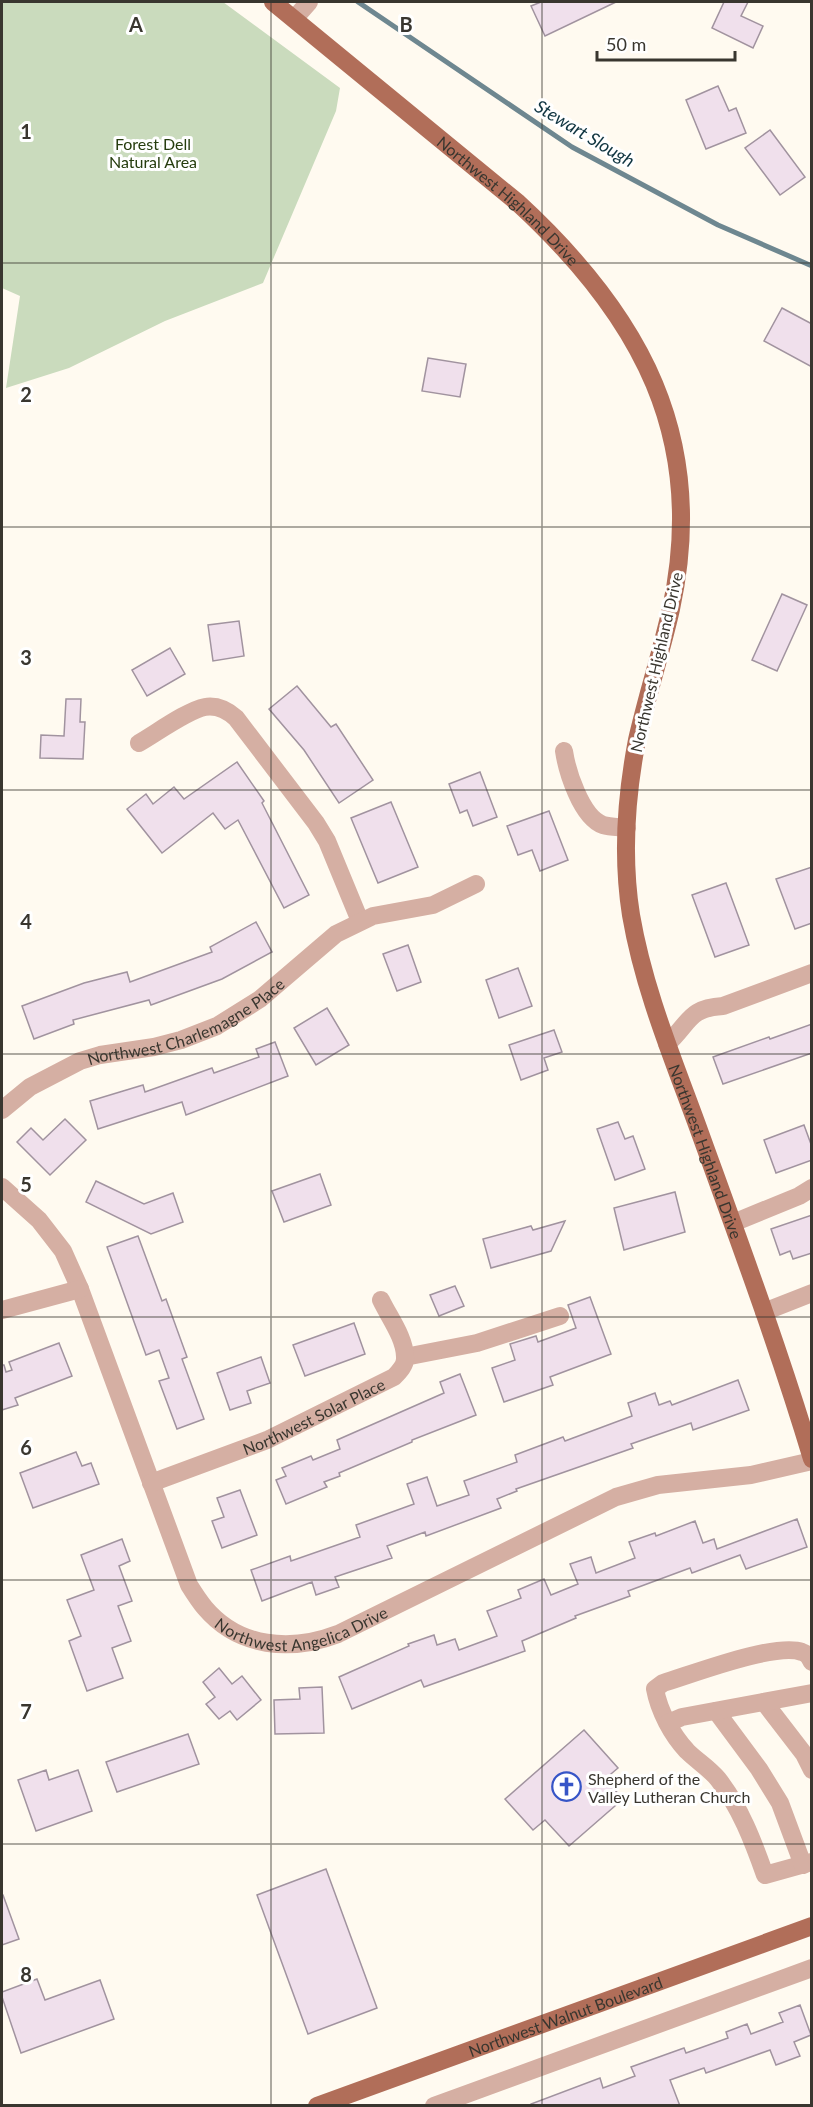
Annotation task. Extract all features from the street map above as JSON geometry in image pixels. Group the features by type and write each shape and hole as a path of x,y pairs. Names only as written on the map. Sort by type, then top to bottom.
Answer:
{"main road":[{"name":"Northwest Highland Drive","path":"273,2 517,202 541,225 592,281 622,323 643,357 661,397 672,438 680,485 681,532 678,570 671,609 637,741 629,794 627,875 637,945 651,999 733,1223 812,1460"},
{"name":"Northwest Walnut Boulevard","path":"317,2106 812,1926"}],"street":[{"path":"294,19 309,2"},
{"path":"139,743 192,712 205,707 220,708 236,718 316,823 327,841 360,921"},
{"path":"564,751 567,772 589,814 602,825 627,828"},
{"name":"Northwest Charlemagne Place","path":"2,1110 30,1087 80,1061 100,1055 172,1042 217,1026 260,999 319,946 336,934 373,916 433,905 476,884"},
{"path":"667,1044 681,1032 687,1019 699,1010 723,1006 812,973"},
{"name":"Northwest Angelica Drive","path":"2,1187 39,1220 63,1251 80,1289 189,1585 204,1608 217,1620 245,1638 269,1644 295,1645 321,1641 616,1497 658,1485 751,1474 812,1460"},
{"path":"733,1223 799,1196 812,1188"},
{"path":"2,1310 80,1289"},
{"path":"764,1312 812,1293"},
{"path":"381,1300 399,1337 405,1357 477,1343 560,1316"},
{"name":"Northwest Solar Place","path":"151,1483 267,1440 394,1377 400,1371 405,1357"},
{"path":"716,1711 759,1769 780,1803 807,1863 765,1875 752,1838 733,1800 717,1777 686,1749 658,1706 655,1689 663,1683 771,1651 800,1651 809,1656 812,1662"},
{"path":"668,1723 682,1717 812,1693"},
{"path":"764,1702 804,1754 812,1770"},
{"path":"434,2106 812,1968"}],"green space":[{"name":"Forest Dell Natural Area","path":"2,2 223,2 340,88 336,111 263,283 165,321 69,368 6,388 20,296 2,288"}],"building":[{"path":"541,2 616,2 545,36 531,6"},
{"path":"724,2 748,2 741,16 763,26 753,48 712,28"},
{"path":"718,86 729,111 736,108 746,133 706,149 686,100"},
{"path":"770,130 805,177 780,195 745,148"},
{"path":"782,308 812,324 812,367 764,341"},
{"path":"428,358 466,364 460,397 422,391"},
{"path":"782,594 807,605 777,671 752,660"},
{"path":"239,621 244,656 213,661 208,625"},
{"path":"170,648 185,674 147,696 132,670"},
{"path":"297,686 331,727 336,724 373,780 339,803 304,750 269,709"},
{"path":"66,699 81,699 80,722 85,722 83,759 40,758 41,735 64,736"},
{"path":"237,762 264,801 262,803 309,895 284,908 238,820 225,829 213,813 162,853 127,809 146,794 153,804 174,787 184,799"},
{"path":"480,772 497,817 473,826 467,810 460,813 449,784"},
{"path":"391,802 418,867 378,883 351,818"},
{"path":"549,811 568,860 540,871 532,850 518,855 507,826"},
{"path":"812,867 812,923 795,929 776,879"},
{"path":"726,883 749,945 715,957 692,895"},
{"path":"256,922 272,952 222,979 151,1005 149,1000 73,1020 74,1024 34,1039 22,1006 84,983 127,972 130,982 212,952 210,947"},
{"path":"408,945 421,982 397,991 383,954"},
{"path":"518,968 532,1006 499,1018 486,980"},
{"path":"327,1008 349,1045 316,1065 294,1028"},
{"path":"812,1024 812,1053 723,1084 713,1057"},
{"path":"554,1030 562,1052 544,1058 548,1070 521,1080 509,1045"},
{"path":"275,1042 288,1076 186,1115 182,1102 98,1129 90,1101 143,1085 145,1092 212,1068 214,1073 259,1057 256,1049"},
{"path":"65,1119 86,1140 50,1175 17,1142 31,1128 43,1140"},
{"path":"618,1122 625,1139 633,1136 645,1169 615,1180 597,1129"},
{"path":"804,1125 812,1147 812,1160 776,1173 764,1140"},
{"path":"320,1174 331,1205 284,1222 272,1191"},
{"path":"96,1181 144,1204 173,1193 183,1222 151,1234 86,1202"},
{"path":"675,1192 685,1232 624,1250 614,1208"},
{"path":"812,1215 812,1253 793,1259 790,1251 780,1255 771,1229"},
{"path":"565,1221 551,1251 491,1268 483,1239 531,1226 533,1230"},
{"path":"138,1236 162,1301 166,1299 187,1357 182,1359 204,1419 177,1429 159,1381 169,1378 159,1350 146,1355 107,1247"},
{"path":"455,1286 464,1306 439,1316 430,1295"},
{"path":"590,1297 611,1354 550,1377 553,1385 504,1402 492,1368 515,1360 510,1344 536,1336 538,1342 576,1328 568,1305"},
{"path":"354,1323 365,1354 305,1376 293,1345"},
{"path":"59,1343 72,1376 15,1398 18,1405 2,1410 2,1365 6,1372 12,1370 9,1362"},
{"path":"261,1357 270,1383 247,1391 251,1403 230,1410 217,1373"},
{"path":"460,1374 476,1415 412,1440 412,1442 339,1473 340,1476 324,1482 327,1487 286,1504 276,1480 286,1476 282,1468 311,1456 313,1460 340,1449 337,1440 444,1393 440,1382"},
{"path":"738,1380 749,1410 693,1430 691,1423 631,1444 633,1448 516,1489 517,1491 497,1499 501,1508 426,1536 425,1532 387,1546 392,1558 335,1577 339,1587 316,1595 312,1582 262,1601 251,1570 290,1556 291,1561 360,1537 356,1525 414,1504 407,1484 427,1477 437,1506 469,1495 464,1481 517,1462 515,1455 563,1437 565,1441 632,1416 628,1403 655,1393 659,1405 670,1401 672,1405"},
{"path":"76,1452 82,1466 91,1463 99,1484 33,1508 20,1473"},
{"path":"240,1490 257,1535 222,1548 212,1521 224,1517 217,1498"},
{"path":"797,1519 807,1547 746,1569 740,1555 692,1573 690,1568 628,1591 630,1596 575,1616 576,1618 522,1641 525,1651 424,1687 421,1680 352,1709 339,1677 409,1646 408,1644 434,1635 437,1645 455,1639 459,1650 497,1636 487,1611 521,1598 518,1590 544,1579 551,1595 578,1584 570,1564 591,1557 596,1573 635,1558 629,1542 655,1533 656,1536 695,1521 703,1543 714,1539 717,1549"},
{"path":"122,1539 130,1561 119,1566 132,1601 118,1606 131,1641 112,1648 123,1678 87,1691 69,1641 81,1636 67,1600 94,1590 81,1555"},
{"path":"219,1668 232,1684 242,1676 261,1700 237,1720 230,1711 219,1719 206,1704 215,1697 203,1682"},
{"path":"322,1687 324,1733 275,1734 274,1700 300,1699 299,1688"},
{"path":"584,1730 618,1768 605,1779 623,1799 569,1846 545,1820 533,1830 505,1799"},
{"path":"188,1734 199,1764 117,1792 106,1762"},
{"path":"46,1770 49,1780 78,1770 92,1811 36,1831 18,1780"},
{"path":"326,1869 377,2008 308,2034 257,1895"},
{"path":"2,1895 19,1939 2,1945"},
{"path":"37,1979 45,2000 100,1980 114,2019 21,2053 2,1992"},
{"path":"800,2005 811,2035 794,2042 800,2056 776,2065 770,2050 706,2073 704,2068 670,2080 680,2106 531,2106 531,2104 600,2078 603,2088 635,2076 631,2067 684,2048 686,2053 728,2038 726,2032 747,2024 751,2034 783,2022 779,2013"}],"waterway":[{"name":"Stewart Slough","path":"358,2 572,147 718,225 812,266"}],"place":[{"name":"Shepherd of the Valley Lutheran Church","path":"567,1787"}]}
